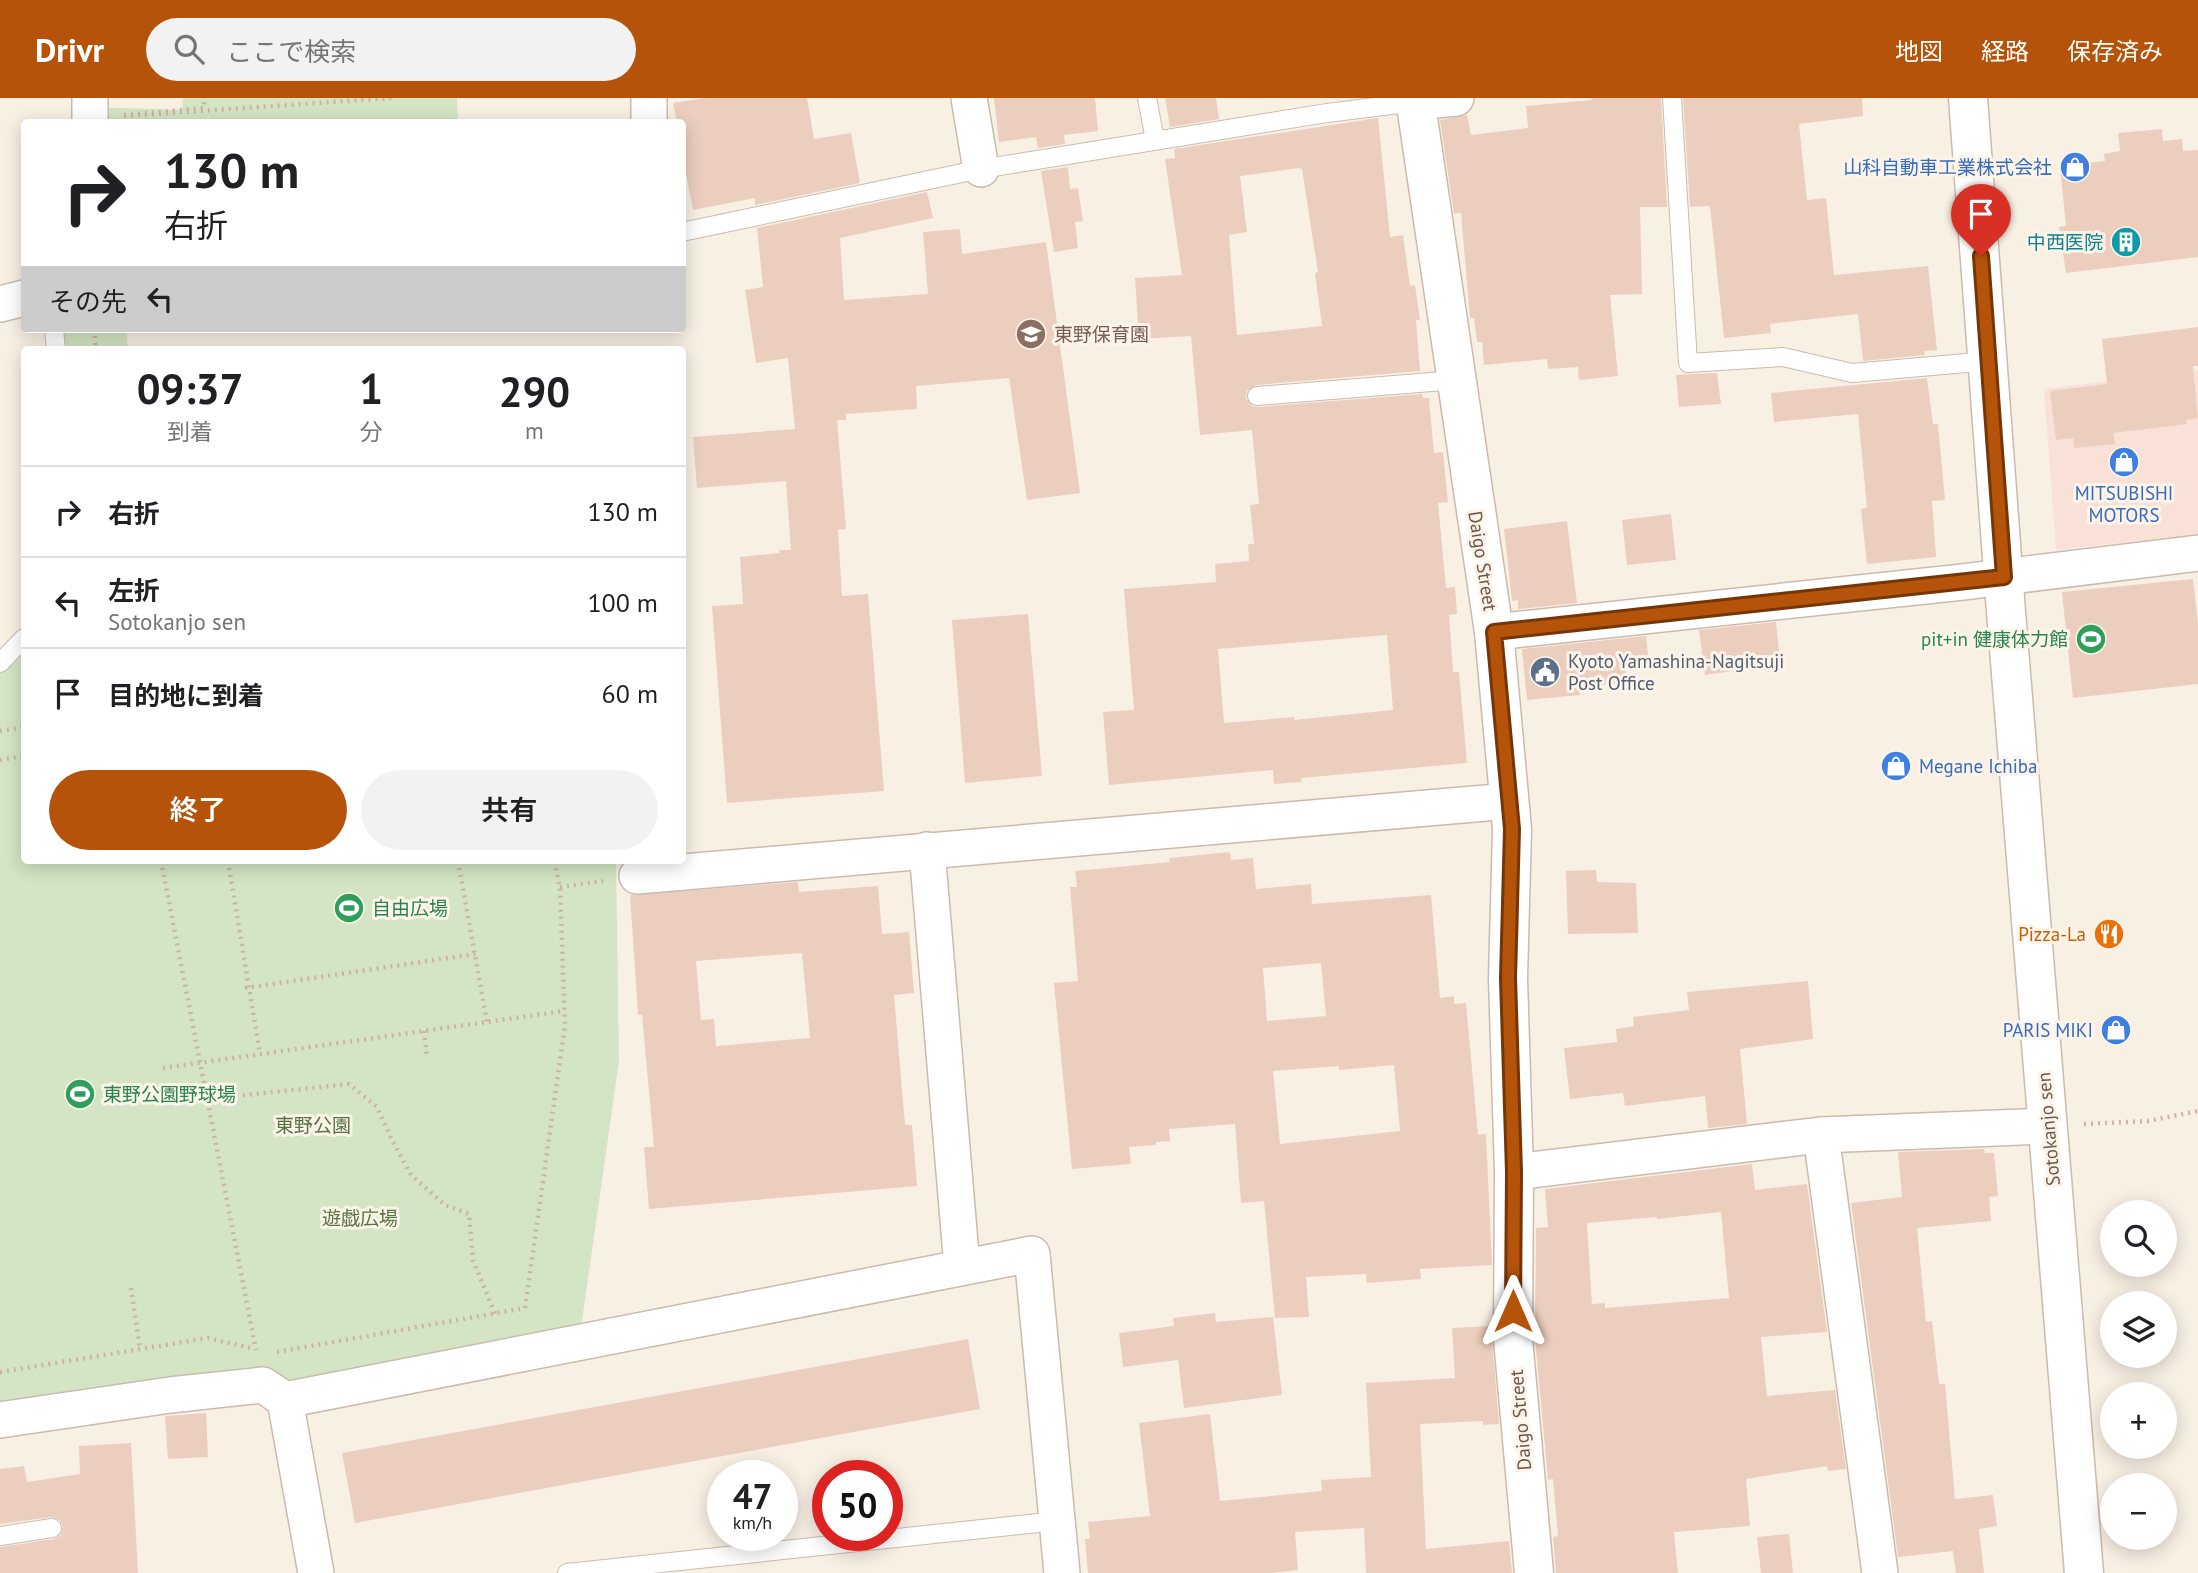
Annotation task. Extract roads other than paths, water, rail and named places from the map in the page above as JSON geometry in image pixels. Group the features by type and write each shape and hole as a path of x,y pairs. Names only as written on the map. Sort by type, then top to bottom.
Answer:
{"main road":[{"name":"Sotokanjo sen","path":"1968,98 2084,1573"},
{"name":"Daigo Street","path":"1415,100 1494,632 1512,829 1508,978 1514,1172 1513,1339 1534,1573"}],"street":[{"path":"649,98 649,119"},
{"path":"969,98 981,169"},
{"path":"1415,100 1456,98"},
{"path":"0,304 21,299"},
{"path":"1494,632 2198,554"},
{"path":"620,873 1509,801"},
{"path":"927,850 962,1267"},
{"path":"1514,1172 1821,1135 2048,1126"},
{"path":"1821,1135 1880,1573"},
{"path":"0,1420 274,1379 1032,1254 1062,1573"},
{"path":"274,1379 316,1573"}],"lane":[{"path":"1147,98 1155,140"},
{"path":"1672,98 1688,363 1783,358 1852,373 1989,362"},
{"path":"686,231 981,169 1415,100"},
{"path":"1257,397 1456,380"},
{"path":"0,663 21,641"},
{"path":"567,1573 1057,1521"},
{"path":"0,1536 52,1528"}],"place":[{"name":"山科自動車工業株式会社","path":"2075,167"},
{"name":"中西医院","path":"2126,242"},
{"name":"東野保育園","path":"1031,334"},
{"name":"MITSUBISHI MOTORS","path":"2124,462"},
{"name":"pit+in 健康体力館","path":"2091,639"},
{"name":"Kyoto Yamashina-Nagitsuji Post Office","path":"1545,672"},
{"name":"Megane Ichiba","path":"1896,766"},
{"name":"自由広場","path":"349,908"},
{"name":"Pizza-La","path":"2109,934"},
{"name":"PARIS MIKI","path":"2116,1030"},
{"name":"東野公園野球場","path":"80,1094"}],"park label":[{"name":"東野公園","path":"313,1125"},
{"name":"遊戯広場","path":"360,1218"}]}
